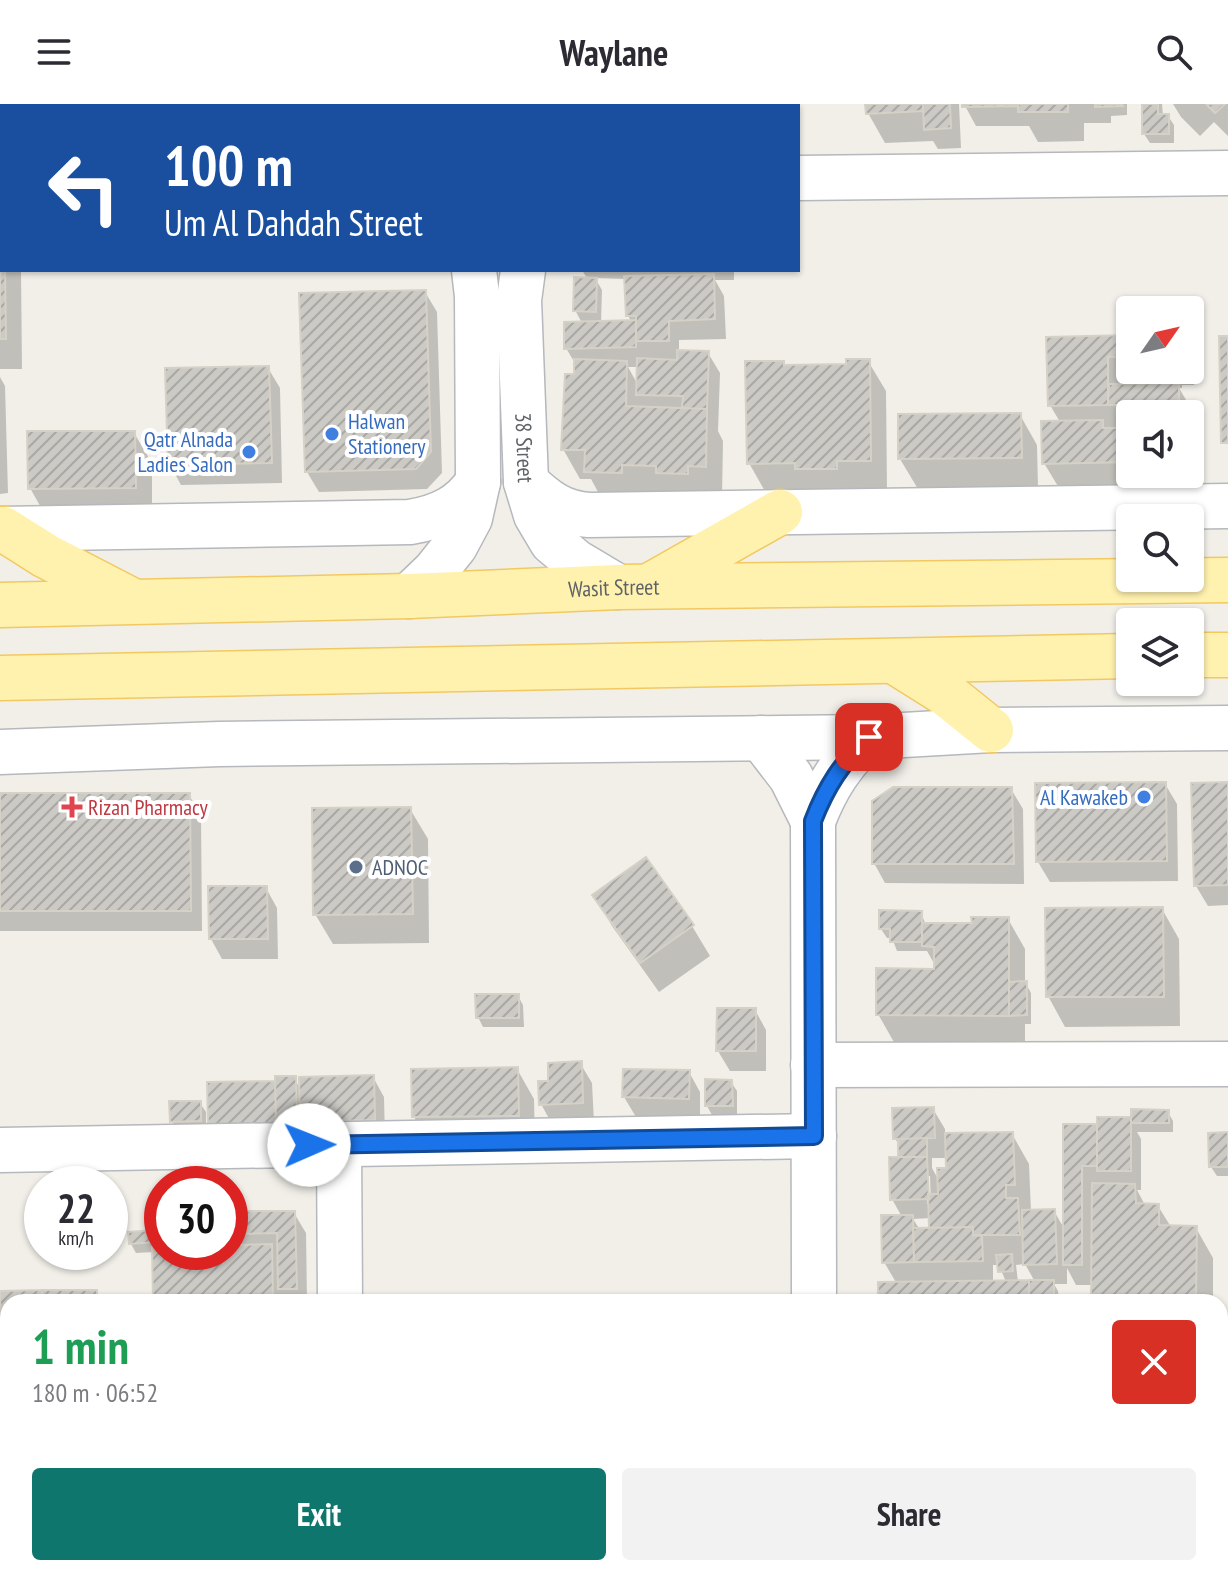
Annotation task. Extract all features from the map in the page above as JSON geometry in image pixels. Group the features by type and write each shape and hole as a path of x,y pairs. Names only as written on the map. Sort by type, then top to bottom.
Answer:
{"main road":[{"path":"633,587 780,512"},
{"path":"2,529 57,562 136,602"},
{"name":"Wasit Street","path":"0,605 409,596 633,587 1228,580"},
{"path":"1204,655 1228,655"},
{"path":"0,678 1116,656"},
{"path":"894,661 945,693 991,730"}],"street":[{"path":"800,178 1228,173"},
{"name":"38 Street","path":"409,596 455,546 470,518 478,482 474,272"},
{"name":"38 Street","path":"523,272 519,300 526,482 536,515 552,542 576,562 633,587"},
{"path":"2,529 410,522 431,519 450,510 467,498 478,482"},
{"path":"526,482 550,505 576,514 1228,506"},
{"path":"0,752 219,744 869,737 991,730 1228,728"},
{"path":"814,1294 813,821 834,775 850,754 869,737"},
{"path":"761,738 791,777 813,821"},
{"path":"813,1065 1228,1064"},
{"path":"0,1150 814,1136"},
{"path":"339,1144 340,1294"}],"building":[{"path":"865,104 923,104 923,111 866,114"},
{"path":"923,104 950,104 951,128 924,130"},
{"path":"962,104 1018,104 1018,106 962,107"},
{"path":"1018,104 1068,104 1068,112 1018,112"},
{"path":"1095,104 1122,104 1123,106 1095,107"},
{"path":"1142,104 1158,104 1158,114 1169,114 1169,134 1142,134"},
{"path":"1206,104 1225,104 1215,113"},
{"path":"0,272 5,272 6,339 0,339"},
{"path":"714,274 715,319 669,321 669,341 636,341 636,316 626,316 624,276"},
{"path":"574,277 597,278 596,312 573,311"},
{"path":"426,290 431,452 416,469 305,472 299,293"},
{"path":"636,320 636,347 564,349 564,322"},
{"path":"1116,335 1116,357 1108,357 1108,405 1048,406 1046,337"},
{"path":"1219,336 1228,336 1228,443 1221,443"},
{"path":"677,350 709,351 707,409 682,408 683,396 636,395 637,358 677,360"},
{"path":"574,359 627,361 626,406 707,409 706,467 688,466 688,474 656,473 656,466 622,465 622,473 584,472 585,450 561,450 565,374 574,374"},
{"path":"846,359 870,359 871,461 837,461 837,469 795,469 795,463 747,464 745,361 784,361 784,365 846,364"},
{"path":"269,366 272,463 168,465 165,368"},
{"path":"1109,384 1179,384 1179,400 1116,400 1116,405 1108,405"},
{"path":"1021,413 1022,458 898,459 898,414"},
{"path":"1103,420 1103,428 1116,428 1116,462 1042,464 1041,421"},
{"path":"27,431 135,431 136,488 28,489"},
{"path":"1166,782 1167,861 1036,862 1035,783"},
{"path":"1228,782 1228,885 1194,886 1191,783"},
{"path":"893,787 1012,787 1014,864 872,864 872,801"},
{"path":"0,793 190,793 191,911 0,911"},
{"path":"411,807 413,914 313,915 312,808"},
{"path":"646,857 694,925 640,963 592,895"},
{"path":"208,886 267,886 268,939 209,939"},
{"path":"1163,907 1164,997 1046,997 1045,908"},
{"path":"879,910 922,911 922,942 890,942 890,929 879,929"},
{"path":"971,917 1009,917 1009,1016 876,1015 876,968 934,969 934,947 922,946 922,923 972,923"},
{"path":"1027,981 1027,1015 1009,1016 1009,982"},
{"path":"475,994 519,994 519,1018 476,1018"},
{"path":"717,1008 756,1008 756,1051 716,1051"},
{"path":"582,1061 583,1103 539,1105 538,1081 548,1081 548,1063"},
{"path":"518,1067 519,1116 412,1117 411,1069"},
{"path":"623,1069 690,1070 689,1099 622,1097"},
{"path":"374,1075 375,1120 300,1122 299,1077"},
{"path":"275,1076 296,1076 297,1125 276,1125"},
{"path":"705,1079 732,1080 733,1106 705,1106"},
{"path":"275,1081 276,1125 208,1126 207,1082"},
{"path":"169,1101 201,1101 201,1121 170,1122"},
{"path":"934,1107 935,1138 893,1139 892,1108"},
{"path":"1131,1109 1169,1110 1169,1123 1131,1123"},
{"path":"1097,1117 1131,1117 1131,1171 1097,1171"},
{"path":"1063,1124 1097,1124 1097,1166 1082,1166 1082,1265 1063,1265"},
{"path":"1013,1132 1015,1185 1006,1185 1006,1198 1018,1198 1020,1235 973,1235 973,1227 929,1228 928,1194 938,1194 937,1168 946,1168 945,1133"},
{"path":"1228,1132 1228,1167 1209,1167 1208,1133"},
{"path":"927,1138 927,1157 898,1157 898,1139"},
{"path":"889,1157 927,1157 929,1199 890,1200"},
{"path":"1092,1183 1135,1184 1136,1203 1159,1204 1159,1225 1197,1226 1196,1294 1091,1294"},
{"path":"1055,1209 1057,1264 1023,1265 1022,1210"},
{"path":"248,1211 295,1211 297,1289 278,1289 277,1233 248,1234"},
{"path":"881,1215 913,1215 914,1262 882,1263"},
{"path":"973,1227 973,1235 982,1236 983,1261 914,1262 913,1228"},
{"path":"144,1231 144,1243 129,1244 128,1232"},
{"path":"272,1244 273,1294 153,1294 152,1270 248,1270 248,1245"},
{"path":"1012,1254 1013,1271 998,1272 996,1255"},
{"path":"1029,1280 1029,1294 878,1294 878,1282"},
{"path":"1029,1280 1054,1280 1054,1294 1029,1294"},
{"path":"42,1290 97,1290 97,1294 42,1294"},
{"path":"42,1290 42,1294 0,1294 0,1291"}],"place":[{"name":"Halwan Stationery","path":"332,434"},
{"name":"Qatr Alnada Ladies Salon","path":"249,452"},
{"name":"Al Kawakeb","path":"1144,797"},
{"name":"Rizan Pharmacy","path":"72,807"},
{"name":"ADNOC","path":"356,867"}],"route":[{"path":"309,1145 814,1136 813,821 834,775 850,754 869,737"}]}
